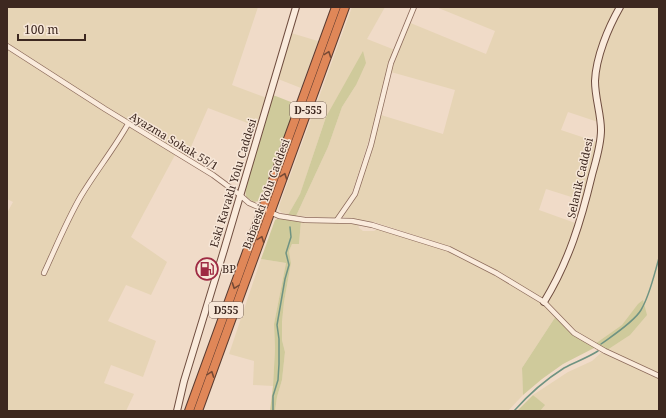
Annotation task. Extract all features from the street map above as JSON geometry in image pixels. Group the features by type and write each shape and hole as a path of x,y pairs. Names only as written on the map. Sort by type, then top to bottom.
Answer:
{"highway":[{"name":"Babaeski Yolu Caddesi","path":"189,411 336,7"},
{"name":"Babaeski Yolu Caddesi","path":"198,411 345,7"}],"street":[{"name":"Eski Kavaklı Yolu Caddesi","path":"177,411 184,380 296,7"},
{"path":"337,220 349,204 357,188 371,145 391,63 414,7"},
{"name":"Selanik Caddesi","path":"544,302 558,280 573,245 586,200 598,152 601,130 595,81 598,64 609,26 620,7"},
{"name":"Ayazma Sokak 55/1","path":"7,46 128,124 213,175 240,195 248,203 279,216 305,220 337,220 372,225 449,249 489,269 544,302 574,333 605,351 659,376"},
{"path":"44,273 71,214 128,124"}],"shaded area":[{"path":"7,7 258,7 232,85 267,98 258,127 208,108 187,156 58,77 7,43"},
{"path":"352,7 385,7 367,39 395,50 378,111 353,190 346,205 336,218 296,216 328,147 342,107 356,85 326,117 300,194 288,215 278,209"},
{"path":"436,7 618,7 596,65 598,122 568,112 561,130 597,142 584,201 546,189 539,210 578,224 571,244 543,301 451,247 374,222 343,217 357,195 381,115 443,134 455,90 391,72 408,22 486,54 495,31"},
{"path":"622,7 659,7 659,374 607,350 576,331 546,302 560,281 576,241 587,207 600,153 597,82 600,60 611,27"},
{"path":"291,33 318,41 301,88 278,79"},
{"path":"7,49 126,125 82,196 128,126 175,155 131,237 167,262 151,295 126,285 108,321 156,341 143,377 111,365 104,383 134,394 126,411 7,411 7,213 13,202 7,199"},
{"path":"363,51 366,63 356,85 342,107 328,147 296,216 288,215 300,194 326,117"},
{"path":"273,95 296,104 259,201 254,202 246,197 245,188"},
{"path":"279,218 301,221 299,244 292,244 289,251 291,263 282,322 282,340 285,352 282,380 275,411 270,411 275,349 274,324 286,263 261,259 275,220"},
{"path":"301,221 358,224 359,228 363,231 374,231 377,229 447,250 481,267 543,303 556,316 522,368 523,395 508,411 275,411 282,380 285,352 282,340 282,322 291,263 289,251 292,244 299,244"},
{"path":"261,259 286,263 274,324 275,349 273,386 253,385 254,361 229,354"},
{"path":"643,300 647,315 630,335 607,350 595,344 622,325 638,304"},
{"path":"556,316 596,347 563,364 523,395 522,368"},
{"path":"602,352 659,377 659,411 540,411 544,405 533,395 568,372 592,361"},
{"path":"533,395 545,405 540,411 517,411"}],"waterway":[{"path":"273,411 273,396 278,380 279,364 279,339 277,325 289,265 286,253 291,237 290,227"},
{"path":"601,344 617,333 638,315 649,291 659,258"},
{"path":"514,411 531,393 550,377 564,368 598,351"}],"place":[{"name":"BP","path":"207,269"}]}
